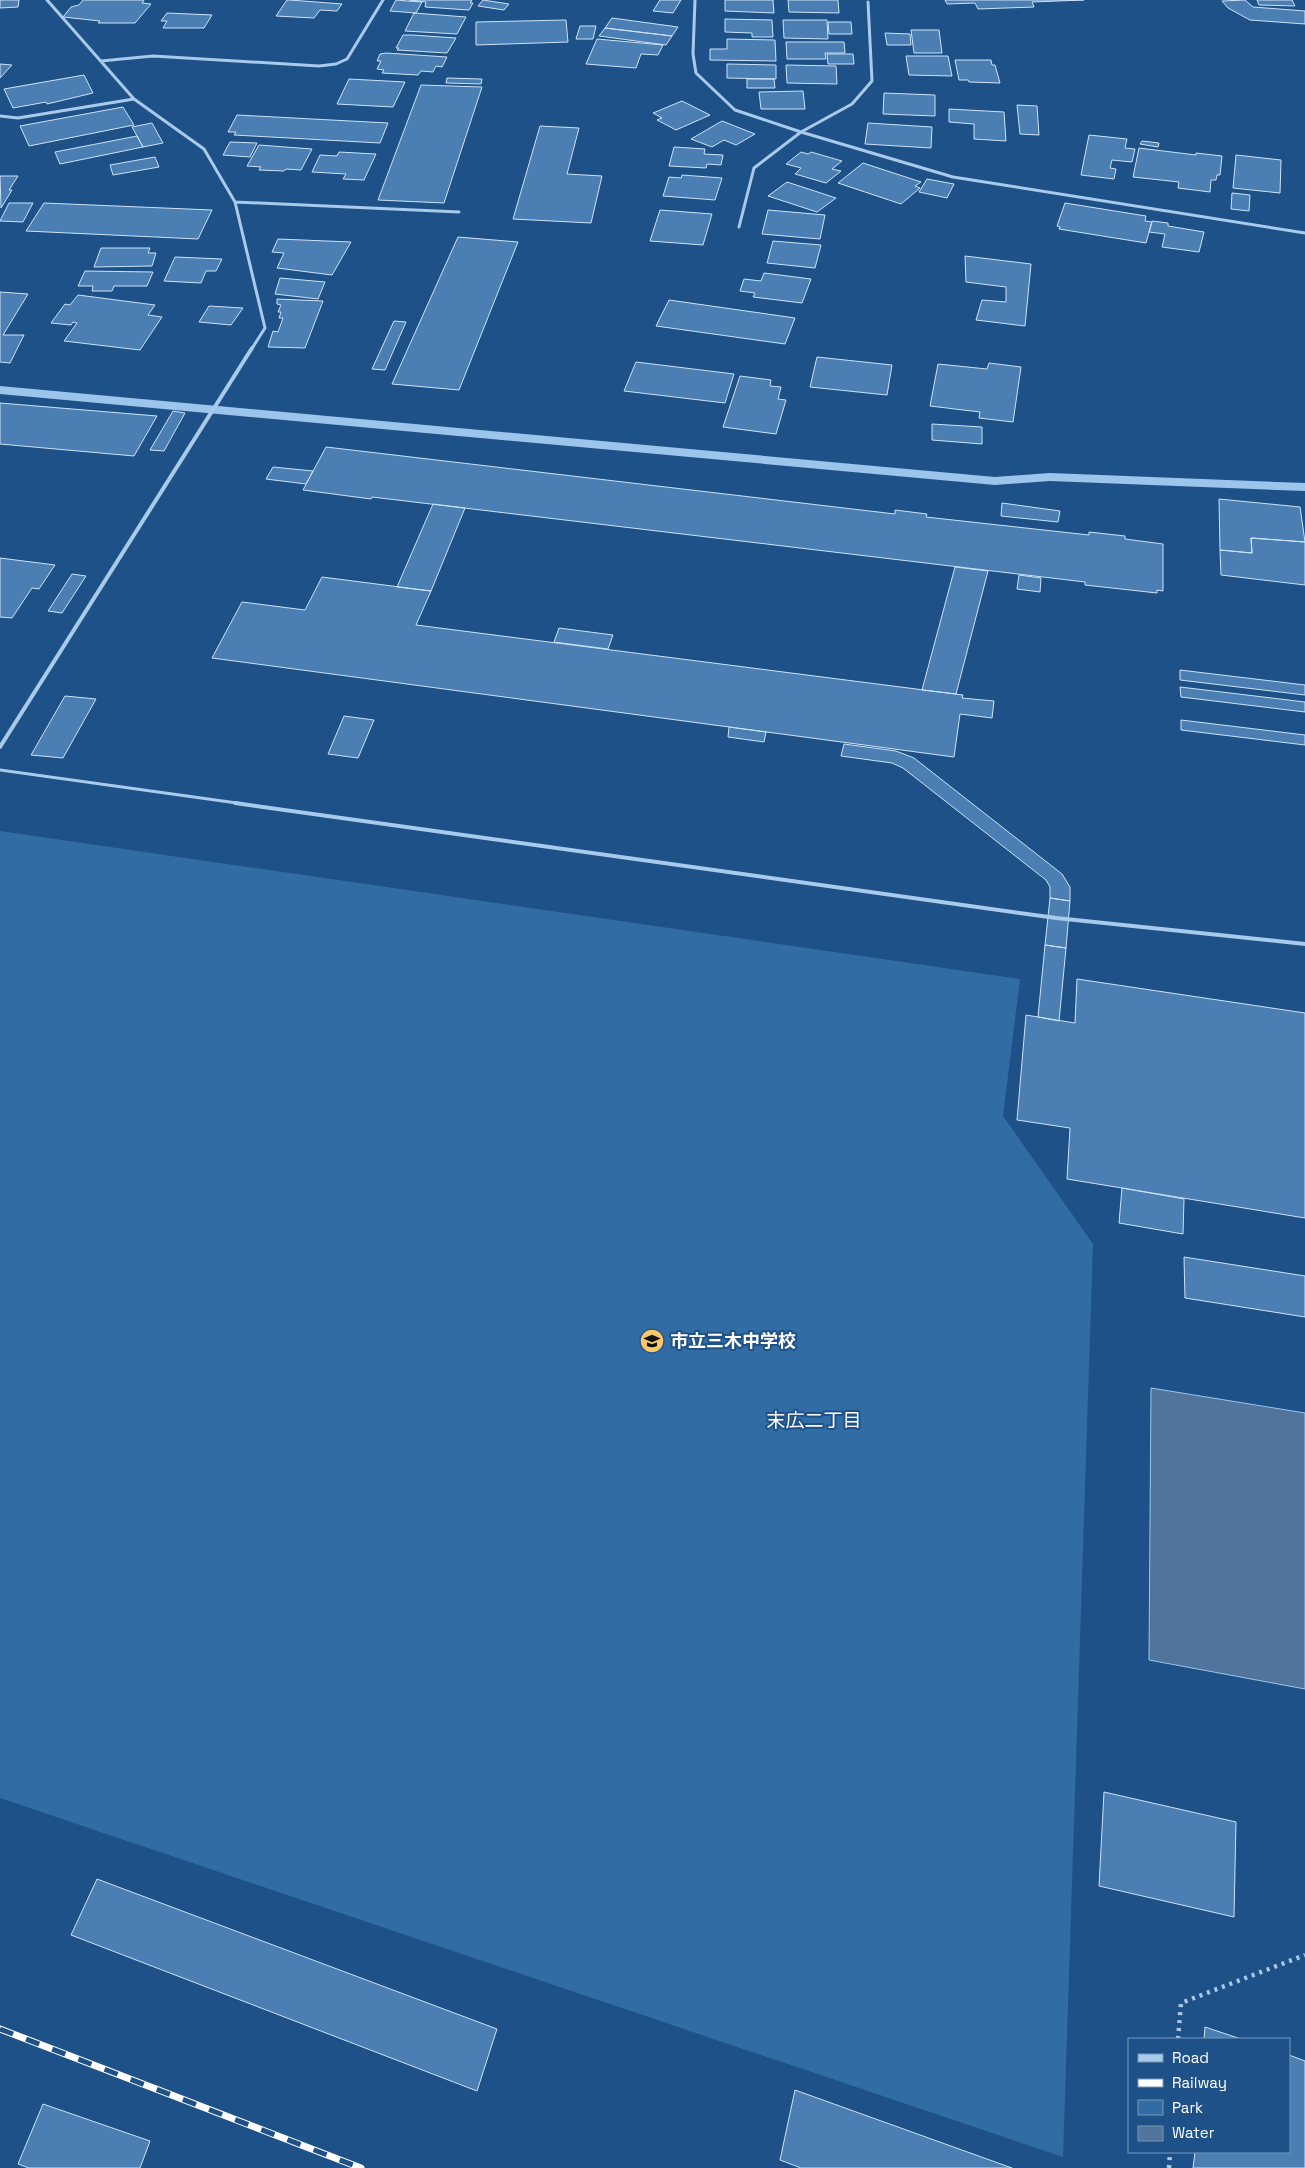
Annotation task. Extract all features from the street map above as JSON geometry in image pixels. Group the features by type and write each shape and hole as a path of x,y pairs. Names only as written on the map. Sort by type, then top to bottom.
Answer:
{"street":[{"path":"0,748 265,328 235,202 204,149 134,99 47,0"},
{"path":"101,61 153,56 319,66 336,64 347,59 383,0"},
{"path":"695,0 692,54 696,73 735,110 800,132 953,177 1305,232"},
{"path":"739,227 754,168 800,132 852,104 872,81 868,2"},
{"path":"0,116 18,118 134,99"},
{"path":"235,202 459,212"}],"lane":[{"path":"0,770 1056,918 1305,944"}],"path":[{"path":"1178,2038 1181,2003 1305,1955"},
{"path":"1169,2168 1170,2153"}],"green space":[{"path":"0,831 1020,979 1003,1116 1093,1244 1063,2157 0,1798"}],"water":[{"path":"1151,1388 1305,1413 1305,1689 1149,1660"}],"building":[{"path":"0,0 19,0 18,7 0,8"},
{"path":"83,0 144,0 142,3 151,4 135,23 98,23 100,21 63,17 71,7 79,5"},
{"path":"287,0 342,4 337,11 320,10 314,18 276,16"},
{"path":"396,0 422,2 416,13 390,11"},
{"path":"409,0 472,0 470,3 473,3 469,10 425,7 426,2"},
{"path":"483,0 509,4 504,10 478,6"},
{"path":"660,0 681,0 673,13 653,11"},
{"path":"725,0 773,0 774,13 725,11"},
{"path":"788,0 838,0 839,13 789,12"},
{"path":"945,0 1084,0 1032,2 1034,7 978,9 975,3 947,4"},
{"path":"1245,0 1253,7 1305,11 1305,24 1250,20 1228,8 1222,1"},
{"path":"1257,0 1292,0 1295,6 1259,5"},
{"path":"167,13 212,15 204,28 163,28 167,21 161,21"},
{"path":"414,13 466,17 457,34 405,31"},
{"path":"612,18 678,27 672,36 605,28"},
{"path":"725,19 772,20 773,37 752,37 752,33 725,32"},
{"path":"566,20 568,42 476,45 476,22"},
{"path":"783,20 827,20 828,39 784,38"},
{"path":"828,22 851,22 852,34 829,34"},
{"path":"580,26 596,26 593,39 576,39"},
{"path":"605,28 672,36 666,45 599,36"},
{"path":"911,30 939,30 942,53 914,53"},
{"path":"885,33 910,34 911,45 887,45"},
{"path":"403,35 456,38 447,53 397,50 399,48 396,48"},
{"path":"597,39 663,45 658,55 641,54 636,68 586,64"},
{"path":"727,39 775,40 776,61 710,60 710,49 727,49"},
{"path":"786,42 844,42 845,53 825,53 826,59 787,59"},
{"path":"380,54 447,57 442,67 436,66 433,72 421,71 418,75 382,73 384,70 377,69 381,61 377,61"},
{"path":"827,54 853,54 854,64 828,64"},
{"path":"906,56 948,56 952,76 909,75"},
{"path":"955,60 991,60 992,65 995,65 1000,83 959,80"},
{"path":"0,64 12,65 0,78"},
{"path":"727,64 776,65 776,79 727,78"},
{"path":"786,65 836,66 837,84 787,83"},
{"path":"84,75 93,93 47,104 46,102 13,108 4,89"},
{"path":"447,78 482,79 481,84 446,83"},
{"path":"349,79 405,82 393,107 337,104"},
{"path":"747,79 774,79 775,88 747,88"},
{"path":"421,85 482,87 444,203 378,200"},
{"path":"803,91 805,109 761,109 759,92"},
{"path":"884,93 935,95 935,116 883,114"},
{"path":"682,101 710,115 676,130 657,120 662,118 653,113"},
{"path":"1017,105 1037,106 1039,135 1020,134"},
{"path":"123,107 134,125 29,146 20,126"},
{"path":"949,109 1004,112 1006,141 974,139 974,124 949,122"},
{"path":"237,115 388,123 380,143 234,135 236,132 228,132"},
{"path":"722,121 755,134 736,145 724,140 712,147 691,139"},
{"path":"152,123 163,143 143,147 132,127"},
{"path":"868,123 932,127 931,148 865,144"},
{"path":"540,126 579,128 567,174 602,176 591,223 513,219"},
{"path":"1089,135 1127,139 1125,148 1135,149 1132,162 1112,160 1110,168 1116,169 1114,179 1081,175"},
{"path":"137,136 143,147 60,164 55,152"},
{"path":"1142,141 1159,143 1158,147 1140,144"},
{"path":"230,142 257,143 250,157 223,155"},
{"path":"259,145 312,149 301,170 259,170 261,167 247,166"},
{"path":"674,147 705,149 704,154 723,155 721,165 707,164 706,168 669,166"},
{"path":"1139,148 1222,156 1220,175 1217,175 1216,180 1211,180 1210,192 1178,188 1179,182 1133,177"},
{"path":"339,152 376,154 364,180 343,179 346,174 312,172 320,155 337,156"},
{"path":"801,152 808,154 811,152 842,161 832,169 841,171 826,183 795,174 801,168 786,164"},
{"path":"1236,155 1281,160 1280,193 1233,188"},
{"path":"155,157 159,167 113,175 110,165"},
{"path":"863,163 921,182 915,186 920,188 901,204 838,183"},
{"path":"682,175 722,178 715,200 663,196 669,177 681,178"},
{"path":"0,176 18,176 1,208"},
{"path":"927,179 954,184 947,198 919,192"},
{"path":"787,182 836,198 817,212 768,196"},
{"path":"1232,193 1250,195 1249,211 1231,209"},
{"path":"9,203 33,203 23,222 0,221"},
{"path":"44,203 212,210 198,239 26,231"},
{"path":"1065,203 1146,216 1145,221 1152,222 1146,243 1059,229 1060,227 1057,226"},
{"path":"660,210 712,214 703,245 650,241"},
{"path":"768,210 825,215 820,239 762,234"},
{"path":"1152,221 1168,223 1168,226 1204,232 1199,252 1162,247 1165,234 1149,232"},
{"path":"458,237 518,242 459,390 392,384"},
{"path":"278,239 351,242 332,275 277,268 284,253 272,252"},
{"path":"773,241 821,245 815,268 767,263"},
{"path":"101,248 150,248 148,253 156,253 152,266 94,267"},
{"path":"965,256 1031,264 1025,326 976,320 982,300 1006,302 1006,287 966,282"},
{"path":"175,257 222,259 216,271 206,271 201,283 164,281"},
{"path":"85,271 153,272 147,286 114,286 112,291 92,291 93,286 78,286"},
{"path":"764,273 811,279 802,303 753,297 755,293 740,291 744,279 761,281"},
{"path":"280,278 325,282 318,299 275,294"},
{"path":"0,292 28,294 3,335 24,335 10,363 0,362"},
{"path":"78,295 155,305 148,315 162,317 140,350 64,341 77,323 73,322 71,325 51,323 65,304 70,305"},
{"path":"277,299 323,301 305,348 268,347 273,331 278,332 283,318 279,318 281,312 278,312 281,305 277,304"},
{"path":"669,300 795,318 785,344 656,326"},
{"path":"209,306 243,308 231,325 199,322"},
{"path":"394,321 406,322 385,370 372,369"},
{"path":"817,357 892,365 887,395 810,387"},
{"path":"636,362 734,374 725,403 624,391"},
{"path":"989,363 1021,367 1013,422 979,418 980,412 930,406 938,364 987,369"},
{"path":"740,376 771,380 770,386 781,387 778,399 786,400 776,434 723,427"},
{"path":"0,403 157,416 134,456 0,444"},
{"path":"173,411 185,413 164,451 150,450"},
{"path":"932,424 982,427 982,444 932,440"},
{"path":"326,447 895,514 895,510 927,514 926,517 1089,535 1089,532 1125,536 1125,539 1163,544 1163,591 1157,590 1157,593 1085,585 1085,582 303,490"},
{"path":"273,467 313,471 306,484 266,479"},
{"path":"1219,499 1300,507 1305,542 1251,538 1252,553 1220,550"},
{"path":"1002,503 1060,511 1058,522 1001,516"},
{"path":"433,504 465,508 431,591 397,587"},
{"path":"1251,538 1305,542 1305,585 1221,575 1220,550 1252,553"},
{"path":"0,558 55,565 39,589 32,588 12,618 0,617"},
{"path":"955,567 988,571 956,694 922,690"},
{"path":"72,574 86,576 62,613 48,611"},
{"path":"1019,575 1041,578 1040,592 1017,589"},
{"path":"322,577 431,591 416,625 963,695 962,698 994,701 992,718 960,714 954,757 212,658 242,602 305,610"},
{"path":"559,628 613,635 608,649 554,642"},
{"path":"1180,670 1305,685 1305,695 1180,680"},
{"path":"1180,687 1305,702 1305,712 1181,697"},
{"path":"65,696 96,699 63,758 31,755"},
{"path":"344,716 374,720 358,758 328,754"},
{"path":"1181,720 1305,735 1305,745 1181,730"},
{"path":"729,727 766,732 764,742 728,737"},
{"path":"844,744 896,751 914,758 1062,874 1070,887 1070,901 1050,898 1050,887 1046,880 903,768 892,763 841,756"},
{"path":"1050,898 1070,901 1066,948 1045,945"},
{"path":"1045,945 1066,948 1059,1021 1038,1017"},
{"path":"1077,979 1305,1013 1305,1218 1067,1179 1070,1128 1017,1120 1026,1015 1075,1023"},
{"path":"1122,1188 1184,1199 1183,1234 1119,1223"},
{"path":"1184,1257 1305,1276 1305,1317 1185,1298"},
{"path":"1104,1792 1236,1822 1234,1917 1099,1886"},
{"path":"97,1879 497,2029 477,2091 71,1935"},
{"path":"1205,2027 1238,2038 1204,2038"},
{"path":"1290,2055 1305,2061 1305,2168 1193,2168 1195,2153 1290,2153"},
{"path":"795,2090 1012,2168 801,2168 780,2160"},
{"path":"43,2104 150,2141 140,2168 29,2168 18,2164"}],"waterway":[{"path":"0,390 995,481 1050,477 1305,487"}],"railway":[{"path":"0,2029 361,2168"}],"place":[{"name":"市立三木中学校","path":"652,1341"}],"district":[{"name":"末広二丁目","path":"814,1420"}]}
